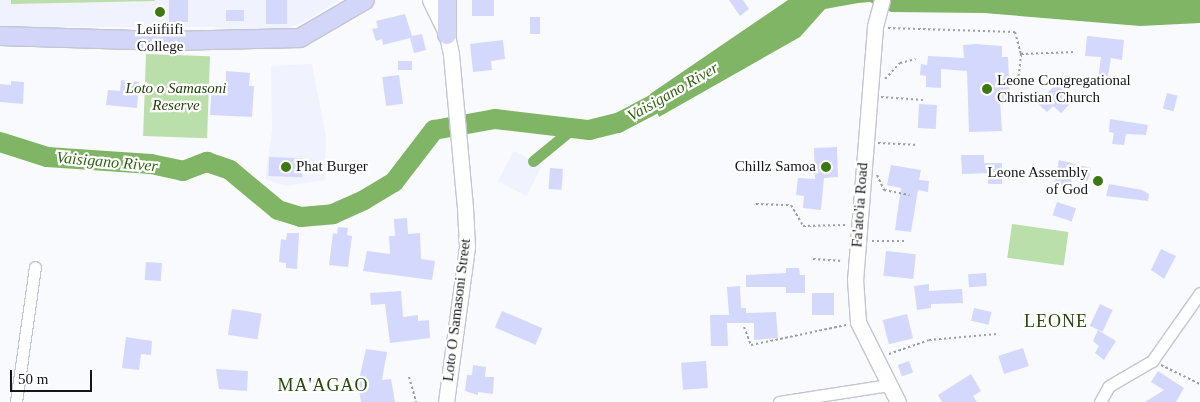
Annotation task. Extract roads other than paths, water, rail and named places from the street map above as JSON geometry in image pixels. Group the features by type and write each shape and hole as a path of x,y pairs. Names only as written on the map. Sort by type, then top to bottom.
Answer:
{"main road":[{"path":"0,36 167,41 300,38 364,0"},
{"path":"430,0 447,35"},
{"path":"447,0 447,35"},
{"name":"Fa'ato'ia Road","path":"882,0 876,24 864,142 856,261 858,322 898,402"},
{"name":"Loto O Samasoni Street","path":"446,402 467,247 454,89 447,35"}],"street":[{"path":"16,402 35,267"},
{"path":"1100,402 1109,386 1152,360 1200,293"},
{"path":"779,402 888,385"}],"water":[{"path":"788,0 1200,0 1200,23 1140,26 984,13 891,12 870,2 858,3 825,9 800,37 659,117 650,94"}],"waterway":[{"name":"Vaisigano River","path":"0,142 47,157 151,164 183,171 207,162 230,170 278,210 301,217 333,214 364,200 394,182 434,130 495,119 589,130 618,123 677,92"},
{"path":"533,161 572,129"}],"place":[{"name":"Leiifiifi College","path":"160,12"},
{"name":"Leone Congregational Christian Church","path":"987,89"},
{"name":"Phat Burger","path":"286,167"},
{"name":"Chillz Samoa","path":"826,167"},
{"name":"Leone Assembly of God","path":"1098,181"}],"district":[{"name":"LEONE","path":"1056,321"},
{"name":"MA'AGAO","path":"323,385"}],"park label":[{"name":"Loto o Samasoni Reserve","path":"176,96"}]}
